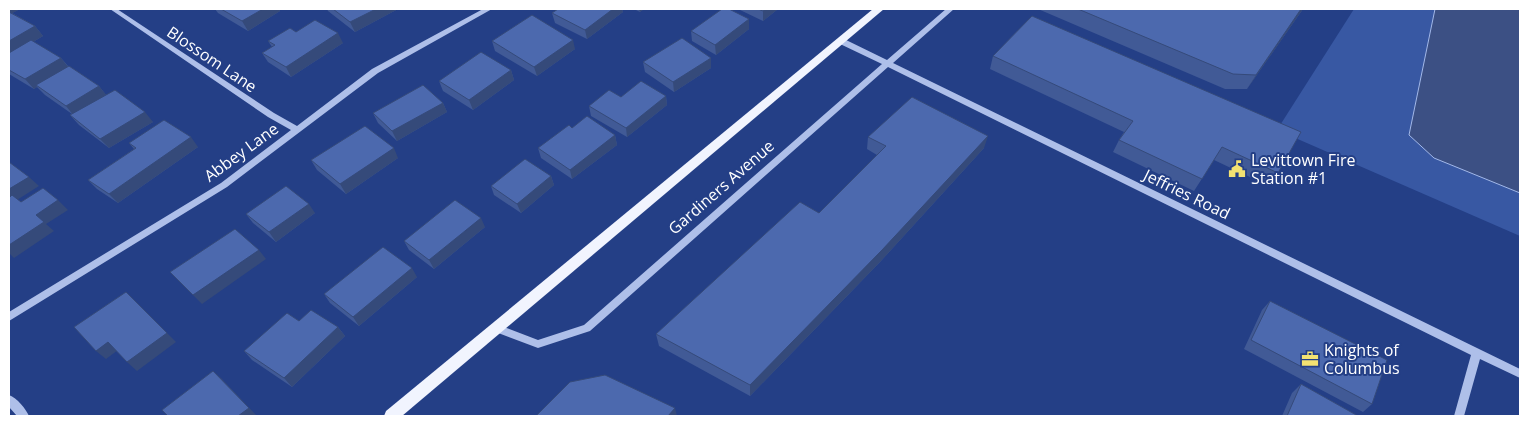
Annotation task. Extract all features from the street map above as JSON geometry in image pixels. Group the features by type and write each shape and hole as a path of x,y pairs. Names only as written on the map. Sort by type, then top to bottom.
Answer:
{"main road":[{"name":"Gardiners Avenue","path":"391,416 879,9"}],"street":[{"name":"Blossom Lane","path":"113,9 271,115 297,130"},
{"name":"Abbey Lane","path":"9,317 224,185 375,71 488,9"},
{"name":"Gardiners Avenue","path":"496,328 538,344 587,328 950,9"},
{"name":"Jeffries Road","path":"841,41 1520,374"},
{"path":"1459,416 1477,353"},
{"path":"9,400 24,416"}],"shaded area":[{"path":"1354,9 1520,9 1520,236 1277,130"},
{"path":"1435,9 1520,9 1520,193 1434,158 1409,135"}],"building":[{"path":"221,9 263,9 242,21"},
{"path":"333,9 376,9 350,22"},
{"path":"558,9 613,9 585,30 552,13"},
{"path":"722,9 729,9 749,19 715,45 691,31"},
{"path":"1078,9 1301,9 1256,75 1233,74"},
{"path":"9,12 35,26 9,41"},
{"path":"532,15 573,40 534,67 492,41"},
{"path":"1032,16 1301,132 1278,173 1222,147 1202,179 1119,140 1133,121 993,56"},
{"path":"315,20 338,33 286,67 262,53 275,45 268,41 290,28 296,32"},
{"path":"682,38 711,58 673,82 643,62"},
{"path":"31,40 61,58 25,79 9,70 9,53"},
{"path":"481,52 511,70 469,100 439,81"},
{"path":"69,66 99,86 66,106 36,85"},
{"path":"641,81 666,96 626,128 589,106 609,90 621,97"},
{"path":"423,85 443,103 392,131 373,113"},
{"path":"115,90 145,112 100,139 70,115"},
{"path":"912,97 988,136 882,250 750,385 656,334 800,202 819,213 886,146 868,137"},
{"path":"587,116 615,135 570,170 538,148 569,125 572,128"},
{"path":"164,120 191,137 109,194 88,180 136,148 129,143"},
{"path":"365,126 394,148 340,184 311,160"},
{"path":"525,159 551,176 517,204 491,186"},
{"path":"9,162 29,177 9,189"},
{"path":"286,186 309,204 269,232 246,214"},
{"path":"43,188 58,200 36,215 44,222 9,245 9,198 12,195 21,202"},
{"path":"455,200 481,218 429,260 404,241"},
{"path":"235,229 259,250 193,295 170,272"},
{"path":"383,247 412,268 353,317 324,294"},
{"path":"126,292 167,333 127,362 108,342 96,351 74,327"},
{"name":"Knights of Columbus","path":"1270,301 1387,360 1372,404 1251,340"},
{"path":"311,310 338,327 284,378 244,351 287,313 299,321"},
{"path":"213,371 249,408 238,416 168,416 162,410"},
{"path":"605,375 675,408 668,416 536,416 570,382"},
{"path":"1301,384 1358,416 1287,416"}],"place":[{"name":"Levittown Fire Station #1","path":"1237,169"},
{"name":"Knights of Columbus","path":"1310,359"}]}
